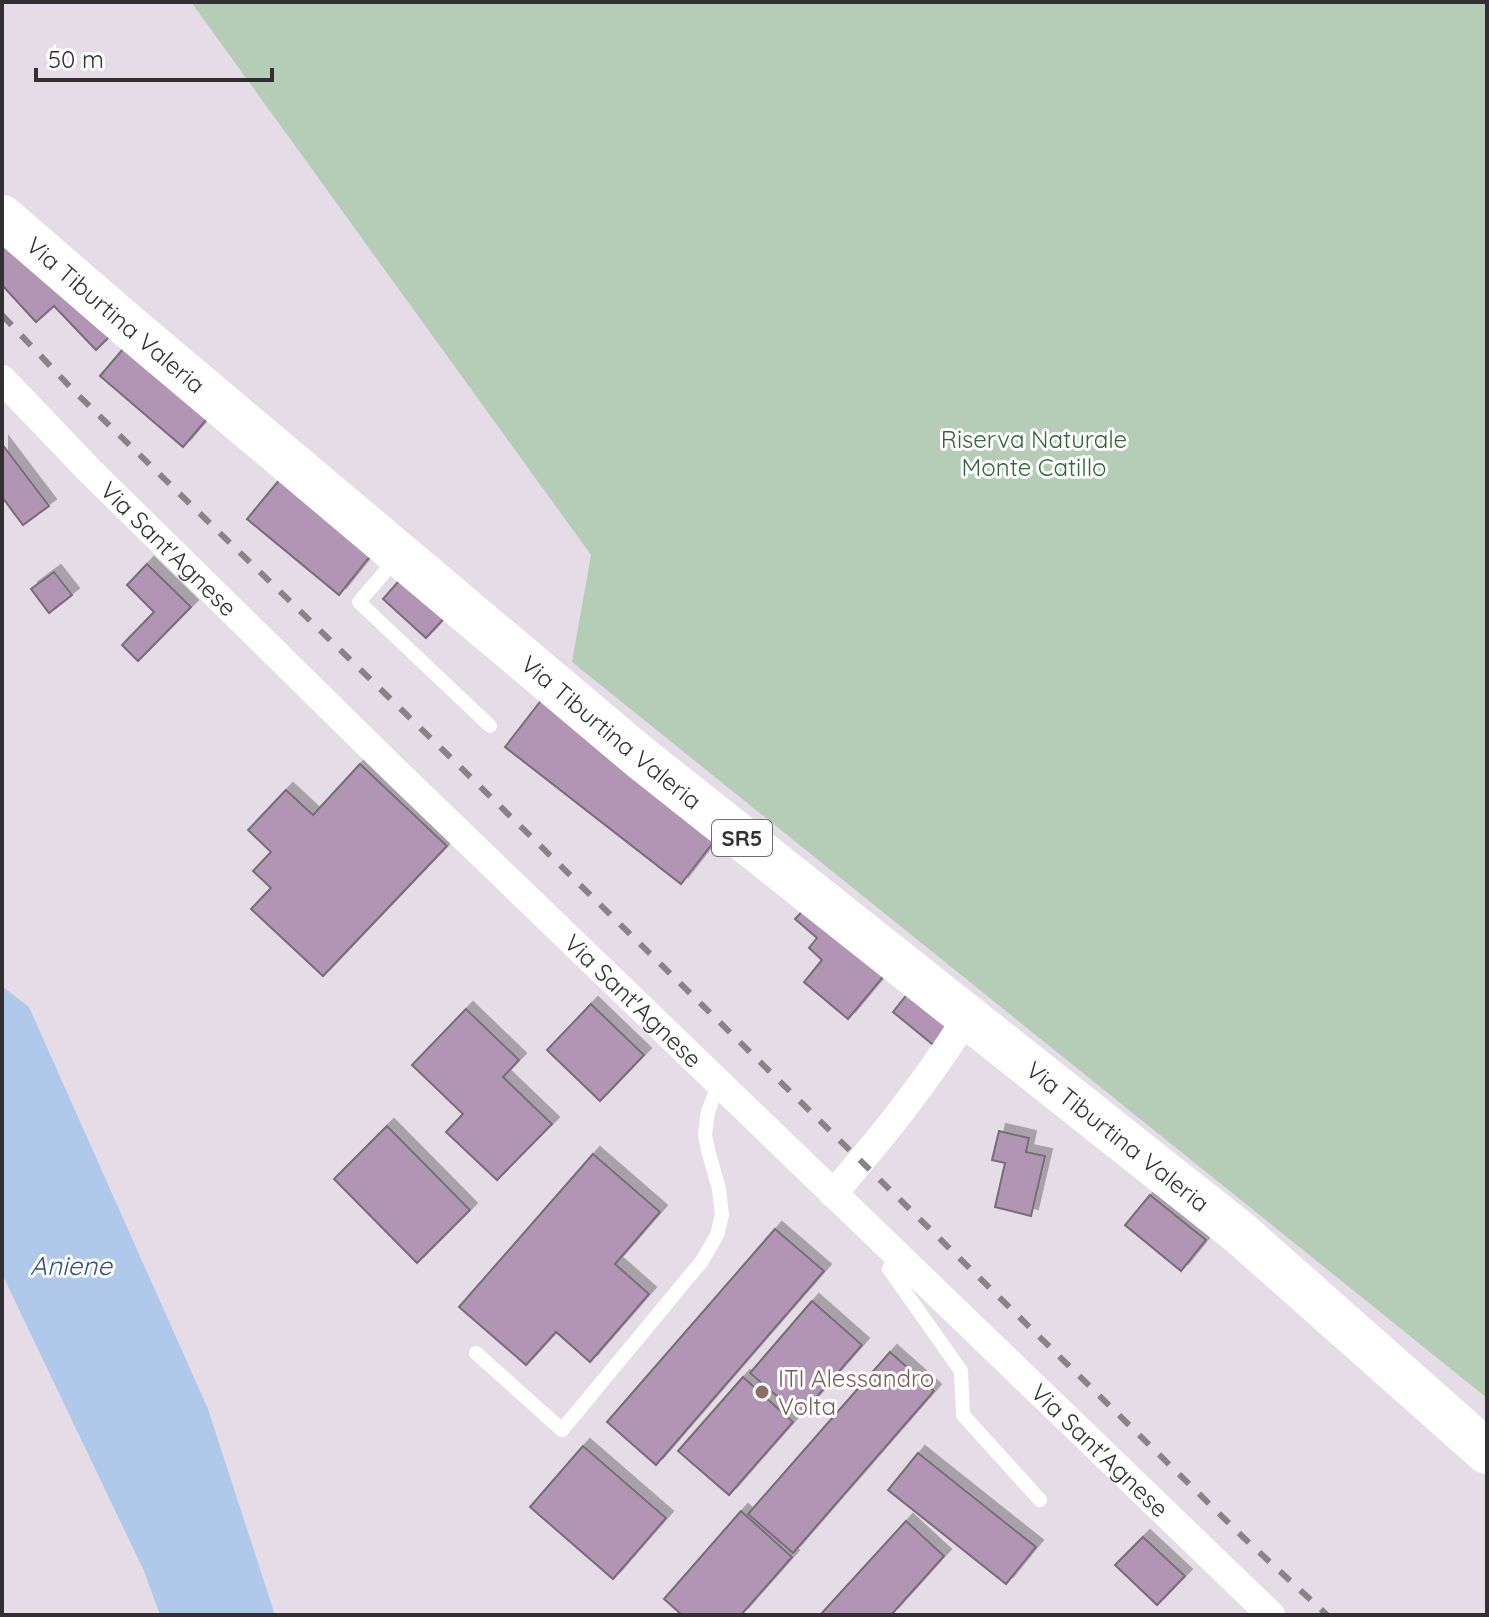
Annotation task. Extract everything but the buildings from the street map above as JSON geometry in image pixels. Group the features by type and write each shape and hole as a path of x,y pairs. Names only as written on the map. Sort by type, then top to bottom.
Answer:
{"main road":[{"name":"Via Tiburtina Valeria","path":"2,217 641,758 1189,1191 1274,1262 1487,1452"}],"street":[{"name":"Via Sant'Agnese","path":"2,379 100,481 335,711 1271,1615"},
{"path":"833,1194 888,1130 967,1017"}],"lane":[{"path":"399,555 359,602 490,726"},
{"path":"476,1353 562,1430 702,1261 717,1235 722,1207 705,1135 708,1112 719,1083"},
{"path":"897,1255 889,1269 961,1371 963,1415 1040,1500"}],"green space":[{"name":"Riserva Naturale Monte Catillo","path":"191,2 1487,2 1487,1398 572,662 591,555"}],"water":[{"name":"Aniene","path":"2,986 29,1007 208,1409 275,1615 160,1615 144,1571 2,1274"}],"railway":[{"path":"2,315 74,391 1244,1538 1327,1615"}],"place":[{"name":"ITI Alessandro Volta","path":"762,1392"}]}
